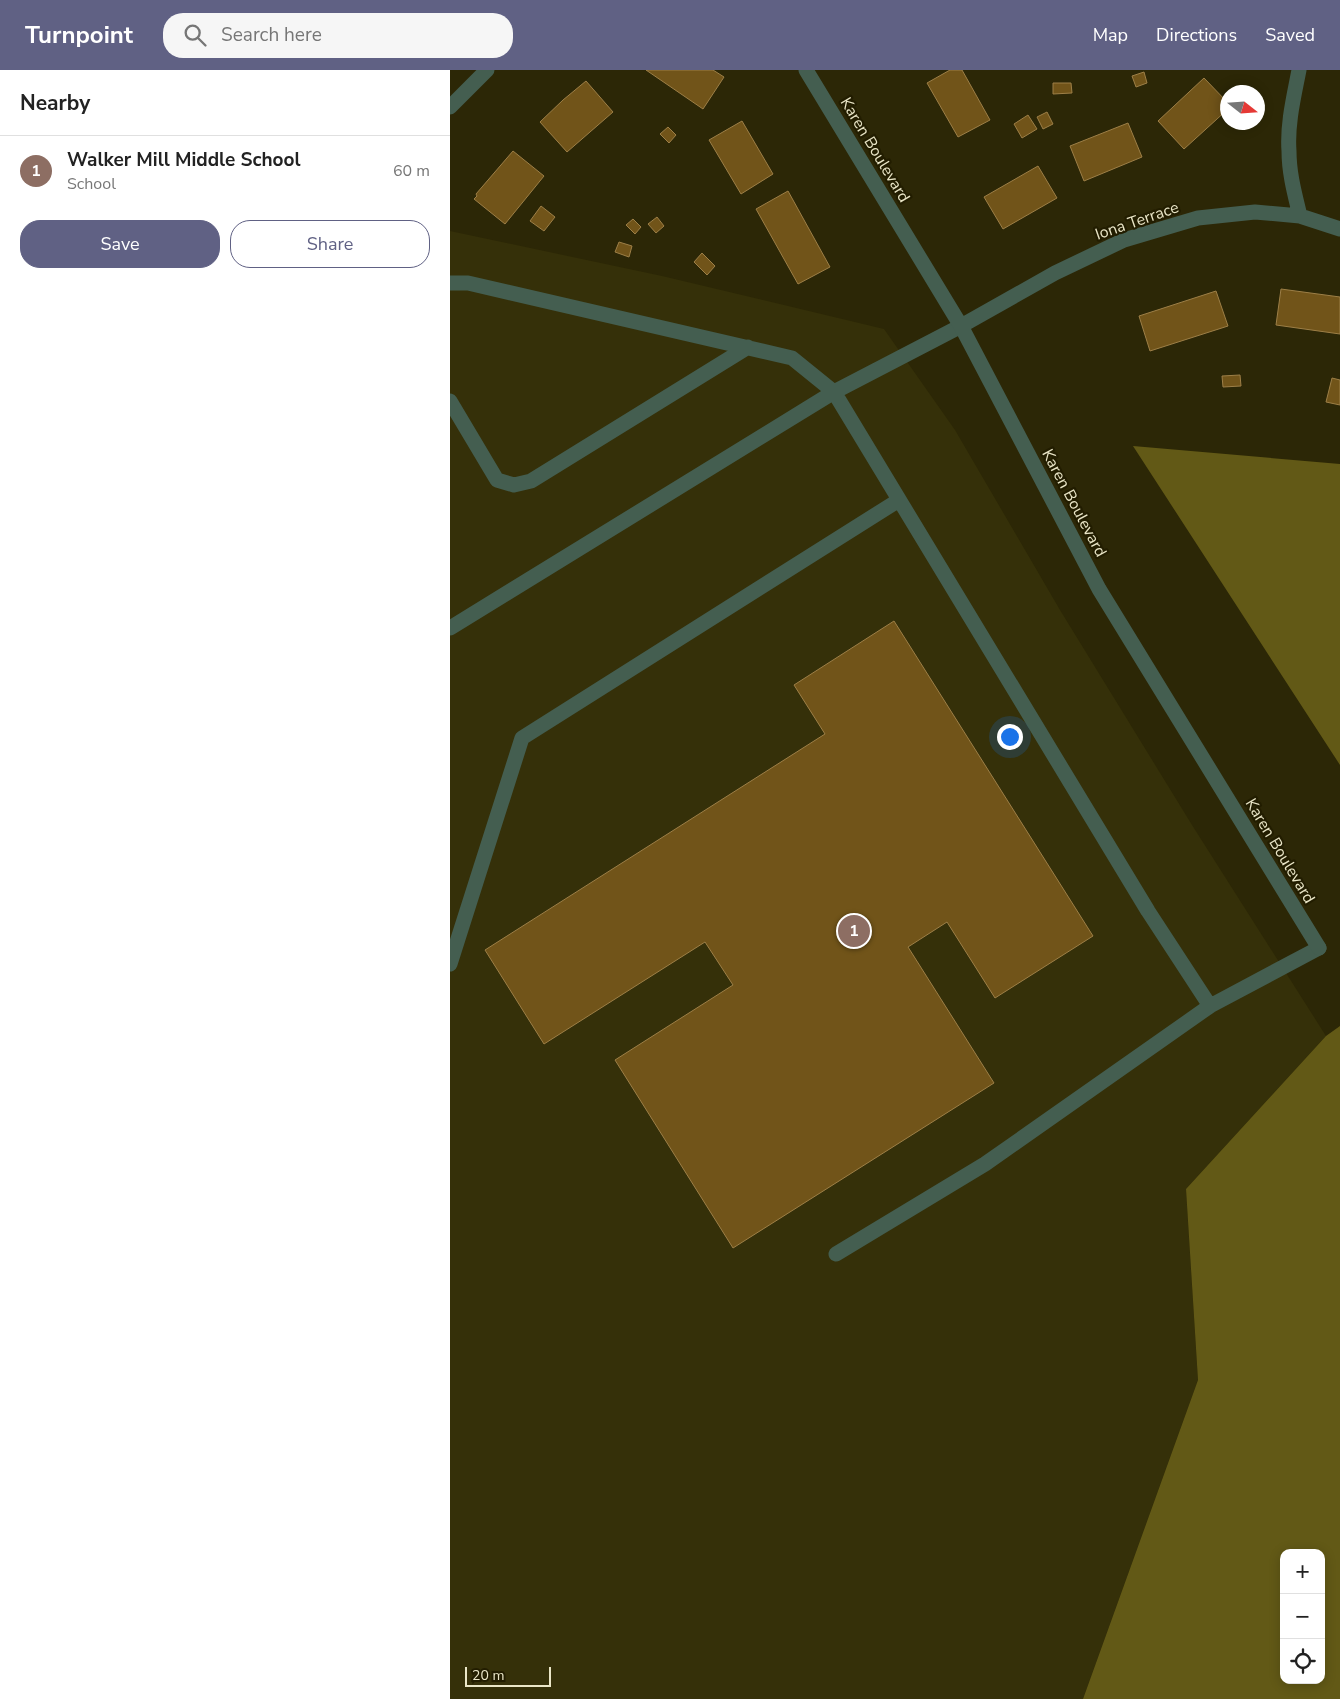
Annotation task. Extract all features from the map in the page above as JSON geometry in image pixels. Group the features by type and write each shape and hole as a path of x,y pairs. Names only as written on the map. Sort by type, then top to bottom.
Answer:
{"street":[{"path":"450,107 487,70"},
{"name":"Karen Boulevard","path":"806,70 961,326 1099,589 1319,948 1210,1006"},
{"path":"1299,70 1292,109 1288,150 1292,183 1300,216"},
{"name":"Iona Terrace","path":"450,628 834,392 961,326 1055,273 1124,240 1198,218 1255,212 1300,216 1340,229"},
{"path":"450,283 468,283 792,358 834,392 1148,911 1210,1006 985,1164 836,1254"},
{"path":"450,401 497,480 514,485 531,481 748,347"},
{"path":"450,964 454,940 522,738 899,500"}],"shaded area":[{"path":"450,231 662,276 884,329 955,430 1060,610 1192,825 1326,1036 1186,1189 1198,1380 1083,1699 450,1699"},
{"path":"1133,446 1340,464 1340,765"},
{"path":"1340,1026 1340,1699 1083,1699 1198,1380 1186,1189 1326,1036"}],"building":[{"path":"646,70 713,70 724,77 703,109"},
{"path":"950,70 962,70 990,120 958,137 927,83"},
{"path":"1144,72 1147,83 1136,87 1132,76"},
{"path":"1204,78 1220,95 1220,116 1184,149 1158,121"},
{"path":"586,81 613,112 567,152 540,122"},
{"path":"1053,83 1071,83 1072,93 1053,94"},
{"path":"1047,112 1053,124 1043,129 1037,117"},
{"path":"1028,115 1037,129 1022,138 1014,124"},
{"path":"742,121 773,174 741,194 709,140"},
{"path":"1128,123 1142,157 1084,181 1070,146"},
{"path":"668,127 676,135 669,143 660,134"},
{"path":"513,151 544,176 505,224 474,199 477,196 476,194"},
{"path":"1038,166 1057,198 1003,229 984,197"},
{"path":"788,191 830,267 798,284 756,209"},
{"path":"541,206 555,217 544,231 530,221"},
{"path":"657,217 664,226 656,233 648,224"},
{"path":"633,219 641,227 635,234 626,225"},
{"path":"619,242 632,246 629,257 615,252"},
{"path":"702,253 715,266 707,275 694,262"},
{"path":"1281,289 1340,297 1340,334 1276,325"},
{"path":"1216,291 1228,326 1150,351 1139,316"},
{"path":"1240,375 1241,386 1223,387 1222,376"},
{"path":"1332,378 1340,380 1340,405 1326,402"},
{"path":"894,621 1093,936 995,998 947,922 908,947 994,1083 733,1248 615,1060 733,985 705,942 544,1044 485,950 825,734 794,685"}],"place":[{"name":"Walker Mill Middle School","path":"854,931"}]}
